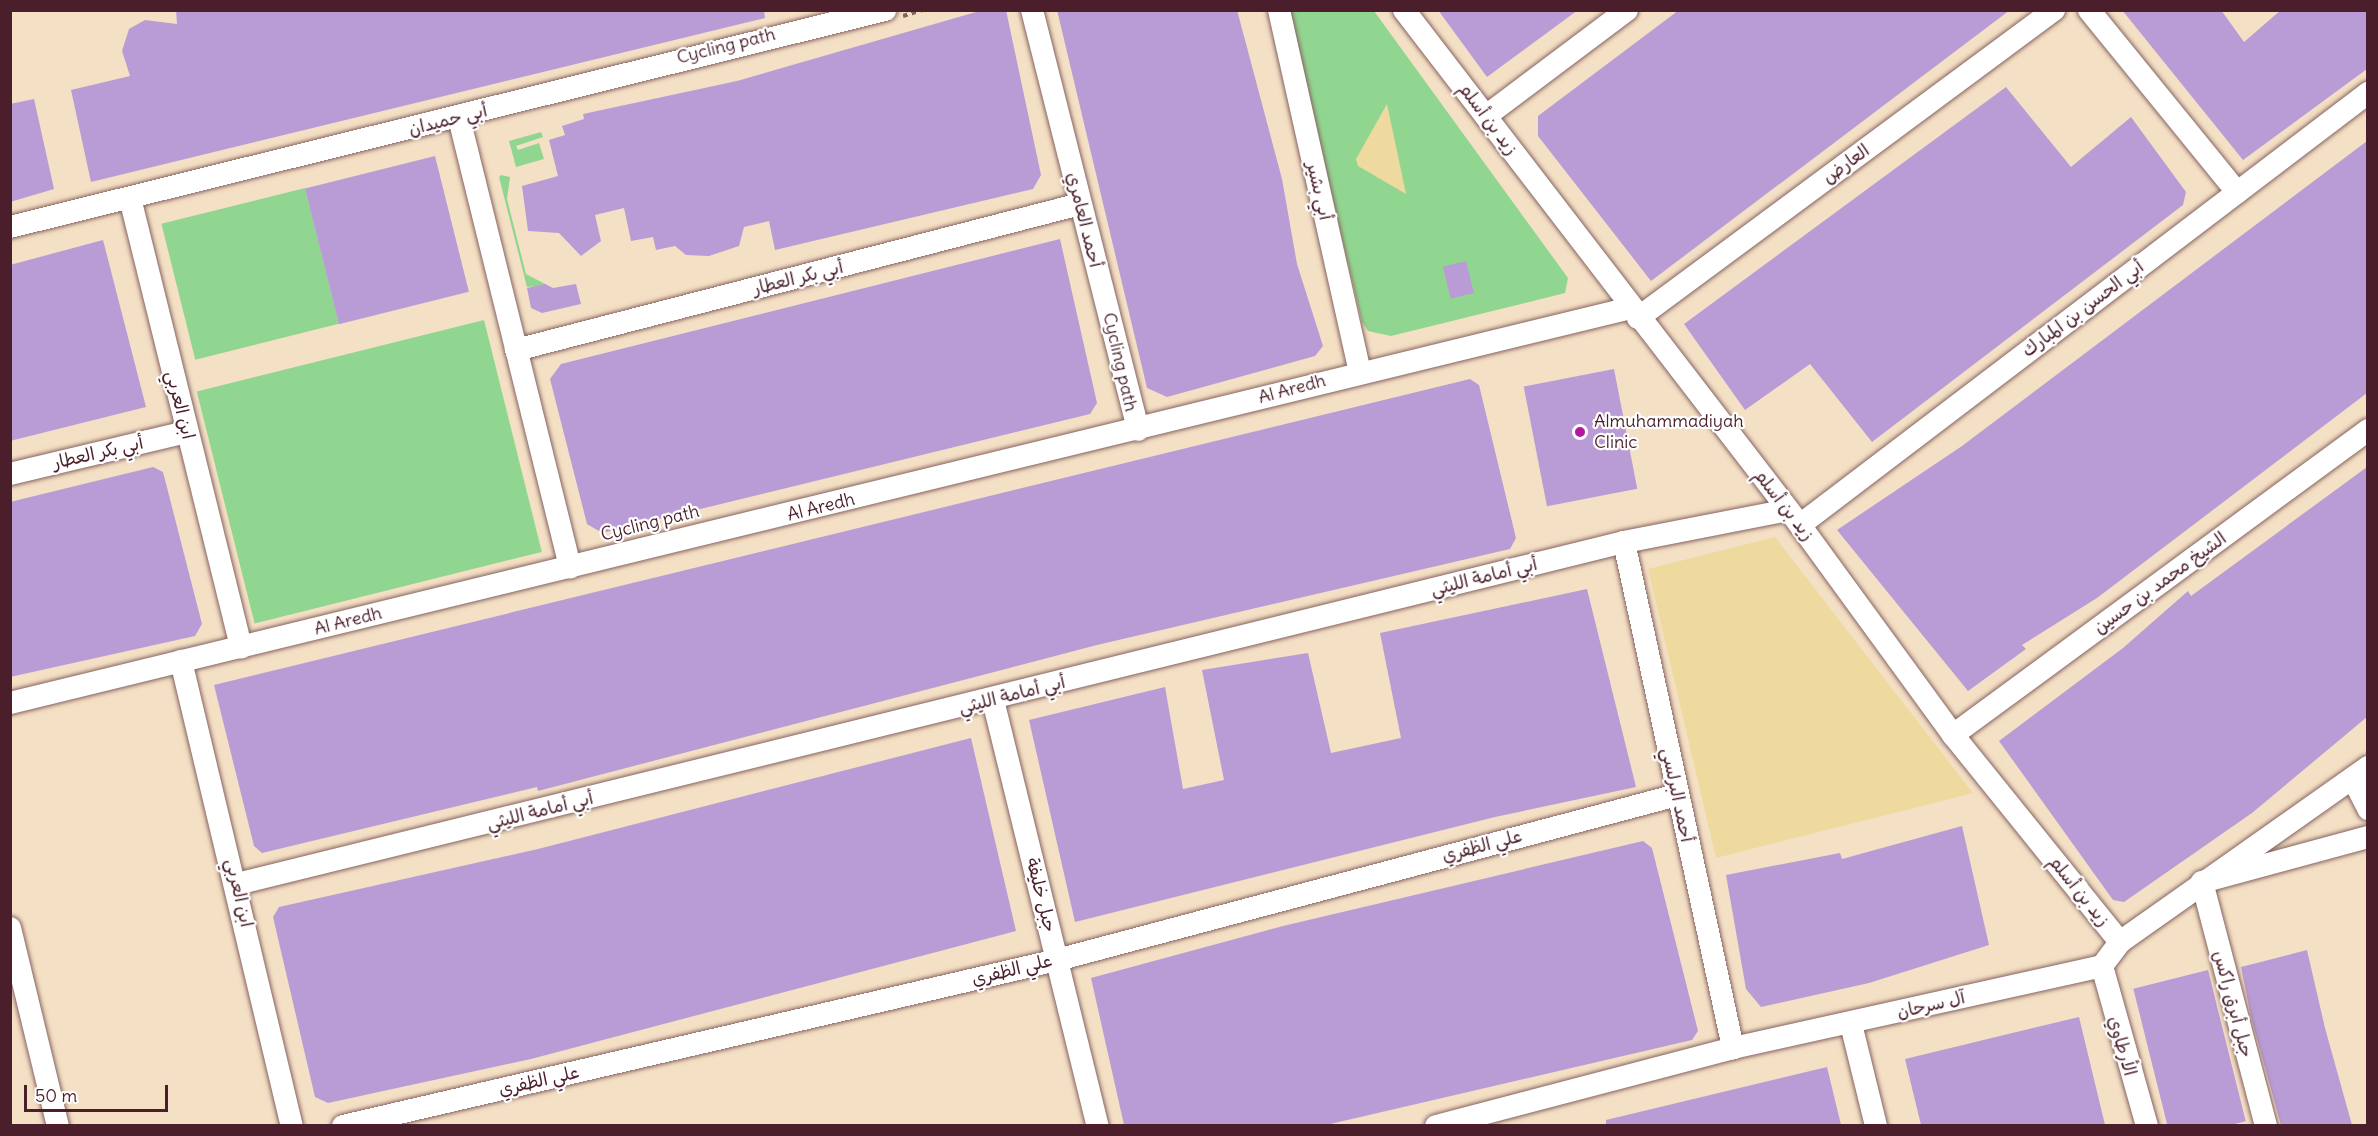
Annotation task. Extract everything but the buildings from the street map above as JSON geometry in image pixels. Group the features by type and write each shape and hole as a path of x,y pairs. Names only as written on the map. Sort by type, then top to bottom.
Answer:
{"street":[{"name":"أحمد العامري","path":"1032,10 1138,430"},
{"name":"أبي بشير","path":"1279,10 1360,371"},
{"name":"زيد بن أسلم","path":"1404,10 1634,313 1794,518 1953,735 2120,942"},
{"path":"1486,116 1627,10"},
{"name":"العارض","path":"1634,313 2054,10"},
{"path":"2090,10 2236,192"},
{"name":"أبي حميدان","path":"10,227 893,13"},
{"name":"أبي الحسن بن المبارك","path":"1794,518 2367,93"},
{"path":"459,118 570,567"},
{"name":"ابن العربي","path":"130,198 241,647"},
{"name":"أبي بكر العطار","path":"516,350 1080,204"},
{"name":"Al Aredh","path":"10,703 1138,430 1360,371 1634,313"},
{"name":"الشيخ محمد بن حسين","path":"1953,735 2367,430"},
{"name":"أبي بكر العطار","path":"10,474 186,432"},
{"name":"أبي أمامة الليثي","path":"237,884 993,700 1624,542 1794,518"},
{"name":"أحمد البرلسي","path":"1624,542 1733,1048"},
{"name":"ابن العربي","path":"181,661 237,884 292,1125"},
{"name":"جبل خليفة","path":"993,700 1098,1125"},
{"path":"2102,966 2120,942 2202,882 2360,773 2367,809"},
{"name":"علي الظفري","path":"343,1125 1057,960 1677,795"},
{"path":"2202,882 2367,837"},
{"name":"جبل أبرق راكس","path":"2202,882 2266,1125"},
{"path":"10,928 58,1125"},
{"name":"آل سرحان","path":"1436,1125 1475,1121 1733,1048 1851,1024 2102,966"},
{"name":"الأرطاوي","path":"2102,966 2146,1125"},
{"path":"1851,1024 1876,1125"}],"path":[{"path":"893,13 924,10"}],"green space":[{"path":"1288,11 1374,11 1568,278 1565,293 1391,336 1368,331 1362,322"},
{"path":"541,132 543,137 516,146 518,150 539,143 544,159 516,167 509,141"},
{"path":"501,175 510,177 507,199 526,274 547,285 527,287 499,177"},
{"path":"305,188 339,324 195,360 161,224"},
{"path":"484,320 542,552 255,624 197,392"}],"sand":[{"path":"1387,104 1406,194 1358,166 1356,159"},
{"path":"1775,537 1973,793 1716,858 1648,569"}],"place":[{"name":"Almuhammadiyah Clinic","path":"1580,432"}]}
